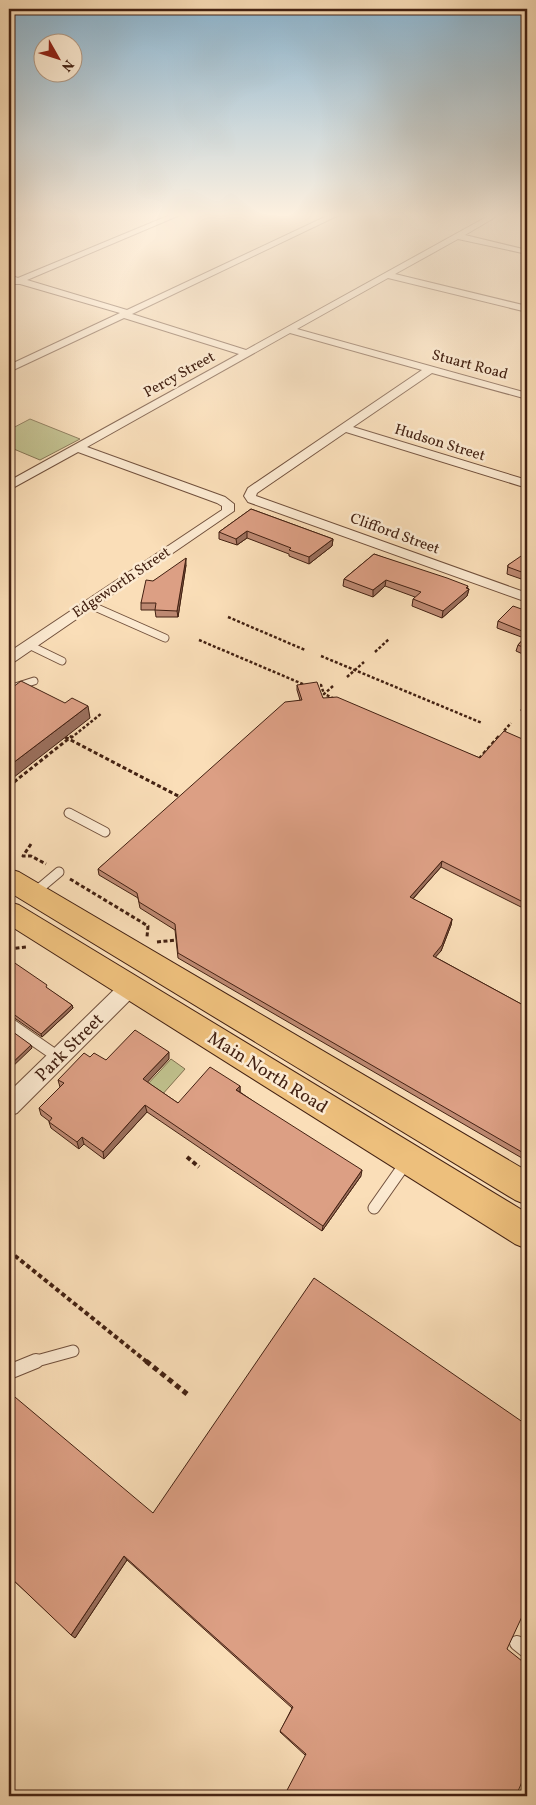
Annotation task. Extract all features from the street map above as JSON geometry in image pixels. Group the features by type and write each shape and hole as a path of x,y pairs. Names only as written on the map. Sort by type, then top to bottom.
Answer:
{"highway":[{"name":"Main North Road","path":"17,895 130,987 527,1232"},
{"name":"Main North Road","path":"17,895 527,1189"}],"street":[{"path":"84,299 123,310 127,316 247,353"},
{"path":"9,369 154,299"},
{"name":"Percy Street","path":"9,486 343,299"},
{"path":"486,299 527,309"},
{"name":"Stuart Road","path":"289,330 527,396"},
{"path":"344,428 431,369"},
{"name":"Hudson Street","path":"344,428 527,484"},
{"name":"Clifford Street","path":"344,428 252,491 250,496 252,499 527,598"},
{"name":"Edgeworth Street","path":"9,659 228,511 228,504 77,448"},
{"name":"Park Street","path":"12,1098 58,1057 130,987"}],"lane":[{"path":"88,604 164,638"},
{"path":"29,645 62,660"},
{"path":"9,688 27,685 34,681"},
{"path":"69,813 105,832"},
{"path":"17,895 59,872"},
{"path":"9,1023 58,1057"},
{"path":"374,1208 408,1159"},
{"path":"9,1372 41,1359 73,1351"}],"path":[{"path":"228,617 305,650"},
{"path":"375,652 389,639"},
{"path":"199,640 308,688 322,685 324,694"},
{"path":"321,656 482,723"},
{"path":"347,677 364,662"},
{"path":"324,694 334,686"},
{"path":"324,694 341,701"},
{"path":"521,711 527,705"},
{"path":"9,786 67,738 102,713"},
{"path":"478,760 511,723"},
{"path":"503,732 511,735"},
{"path":"67,738 184,799"},
{"path":"31,844 23,856 31,856 148,926 147,943 176,940"},
{"path":"9,950 29,947"},
{"path":"187,1157 199,1167"},
{"path":"9,1251 187,1394"}],"green space":[{"path":"30,419 80,439 40,460 9,447 9,430"},
{"path":"171,1059 185,1069 161,1096 146,1086"}],"building":[{"path":"251,509 333,539 309,557 247,531 236,539 219,532"},
{"path":"374,554 447,578 468,586 466,588 469,589 443,611 413,599 421,592 386,580 373,590 344,579"},
{"path":"524,554 527,555 527,574 508,567 508,565"},
{"path":"186,558 177,611 155,610 156,603 141,603 146,580 153,581"},
{"path":"513,606 527,611 527,633 498,621"},
{"path":"527,635 527,649 518,645"},
{"path":"21,681 65,703 72,698 88,706 9,766 9,690"},
{"path":"317,682 323,698 337,697 480,758 504,731 527,741 527,904 442,861 410,897 452,919 442,945 433,956 523,1005 527,999 527,1155 178,953 175,924 139,902 137,893 98,869 285,702 302,700 297,685"},
{"path":"9,959 72,1005 41,1034 12,1013 9,1014"},
{"path":"9,1029 31,1045 9,1066"},
{"path":"135,1030 169,1052 143,1079 178,1103 210,1067 240,1086 236,1090 362,1170 323,1226 145,1105 103,1152 82,1137 77,1142 49,1122 52,1118 39,1108 64,1083 58,1080 84,1053 90,1057 94,1053 106,1060"},
{"path":"314,1278 527,1425 527,1609 507,1649 527,1665 527,1770 516,1796 284,1796 306,1754 280,1731 293,1707 124,1556 71,1635 9,1576 9,1392 153,1513"}]}
